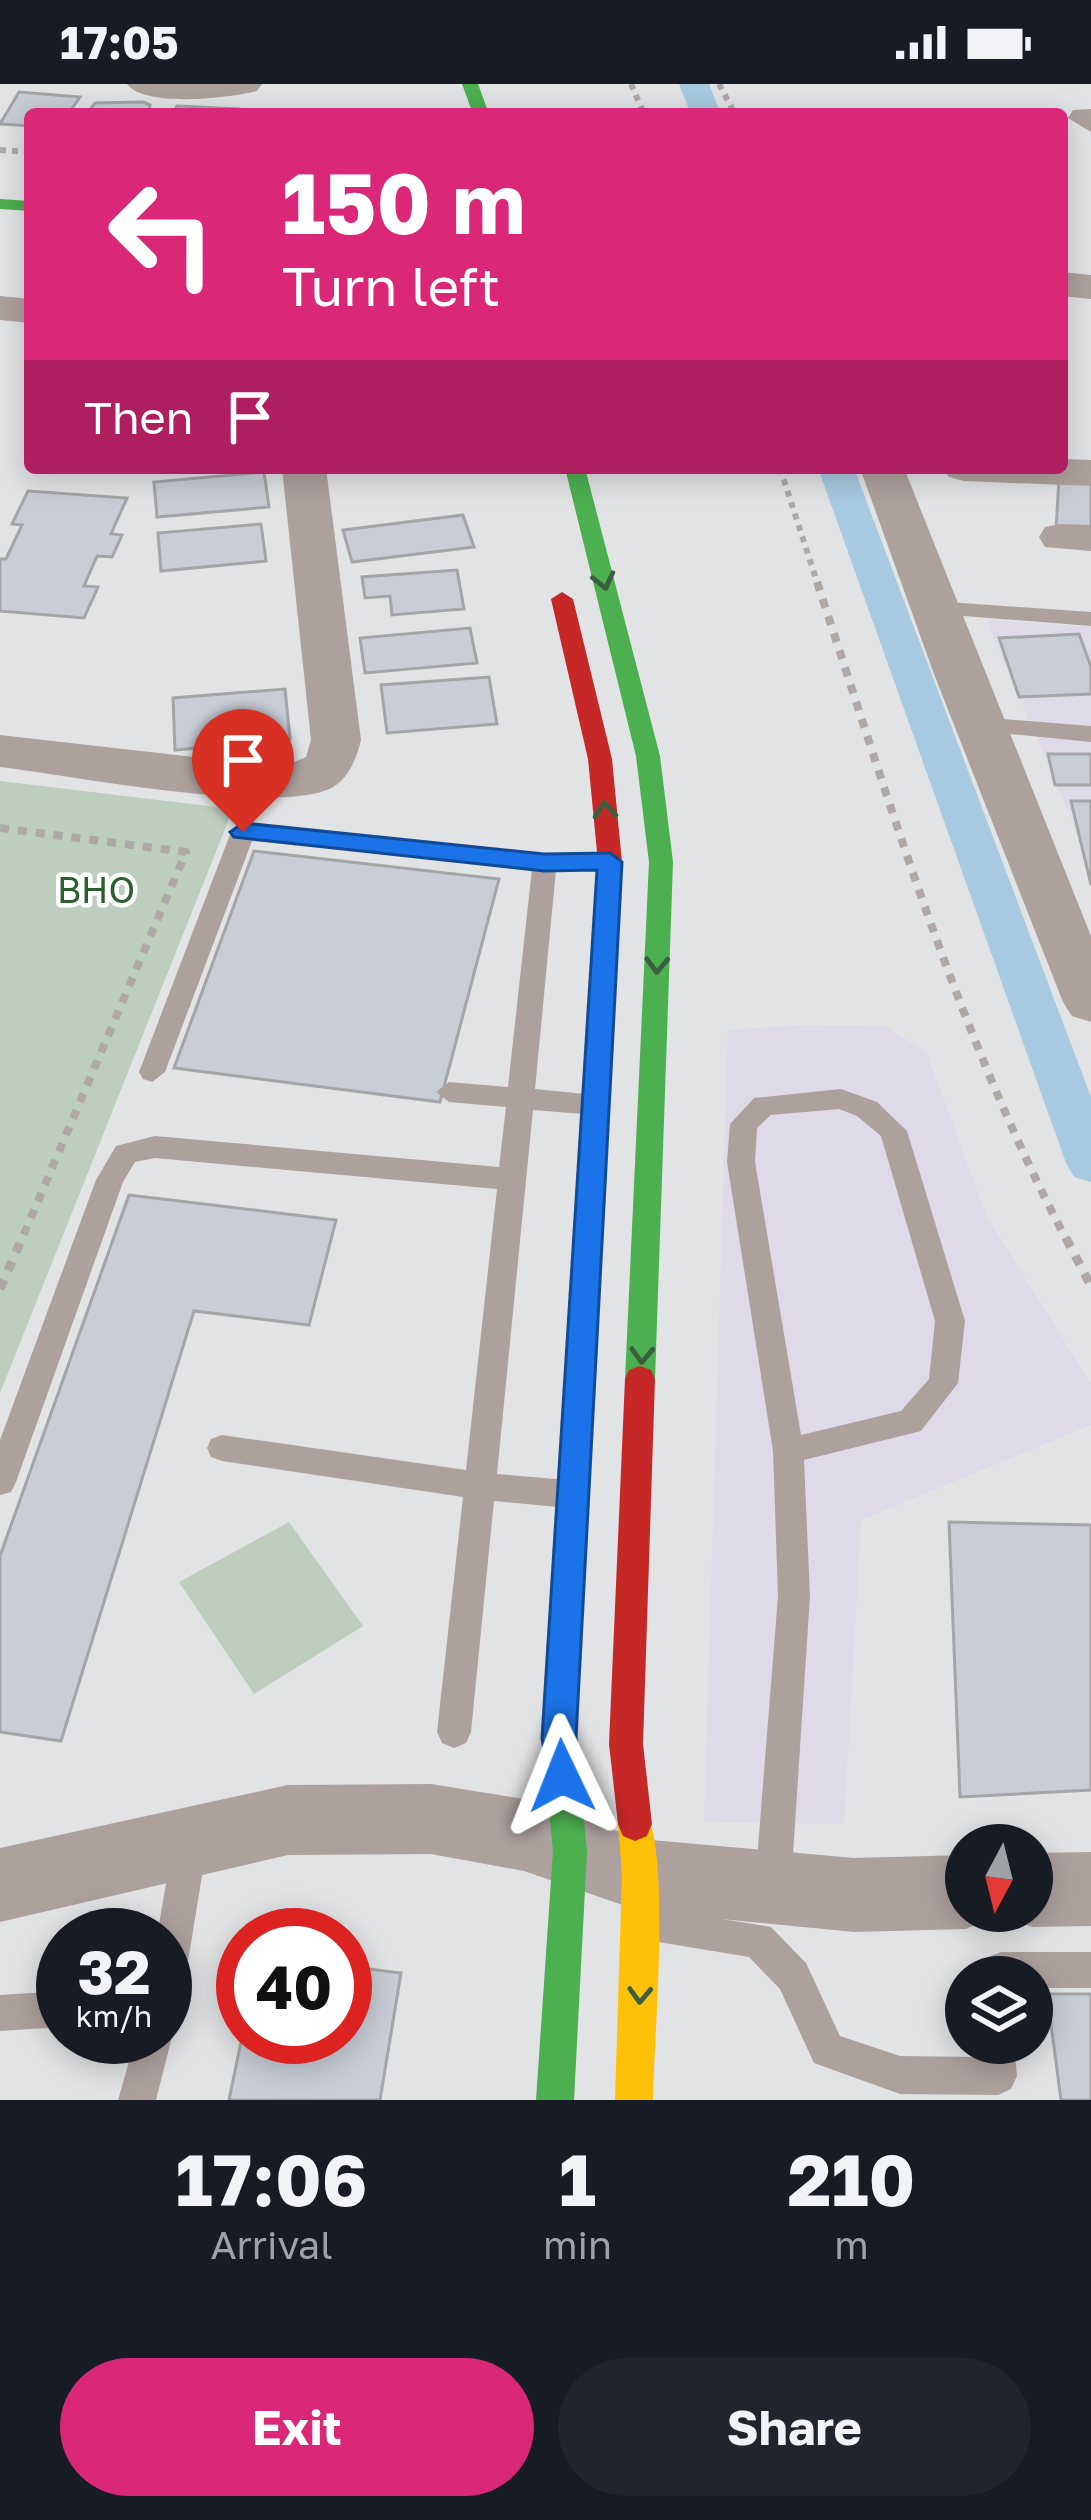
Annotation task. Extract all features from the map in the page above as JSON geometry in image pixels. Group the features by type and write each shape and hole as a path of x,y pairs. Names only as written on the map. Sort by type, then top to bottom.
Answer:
{"street":[{"path":"144,84 217,90 245,84"},
{"path":"0,751 282,784 315,778 331,765 336,740 305,474"},
{"path":"577,474 648,756 661,862 626,1744 640,1899 634,2100"},
{"path":"884,474 978,724 1091,1002"},
{"path":"555,2100 570,1851 559,1738 610,862 600,759 558,580"},
{"path":"0,1885 288,1820 431,1819 524,1835 570,1851 640,1899 773,1888 854,1895 945,1893"},
{"path":"1053,1890 1091,1889"}],"lane":[{"path":"934,608 1091,619"},
{"path":"978,724 1091,734"},
{"path":"152,1072 243,832 544,862 610,862"},
{"path":"454,1732 544,862"},
{"path":"449,1092 595,1105"},
{"path":"773,1888 794,1596 788,1451 741,1162 744,1124 764,1105 841,1099 867,1109 893,1131 950,1322 943,1383 910,1422 788,1451"},
{"path":"0,1481 110,1180 126,1154 155,1147 512,1179"},
{"path":"222,1448 572,1495"},
{"path":"179,1908 190,1845"},
{"path":"640,1899 758,1940 793,1976 827,2050 900,2075 998,2073"},
{"path":"1053,1970 1091,1970"},
{"path":"0,2013 36,2011"},
{"path":"137,2100 147,2064"}],"path":[{"path":"782,474 930,925 1010,1130 1091,1286"},
{"path":"0,828 186,852 0,1288"}],"shaded area":[{"path":"986,620 1091,627 1091,865"},
{"path":"883,1026 926,1051 986,1215 1091,1384 1091,1425 861,1520 844,1824 704,1822 728,1030"}],"green space":[{"name":"BHO","path":"0,781 233,809 0,1393"},
{"path":"289,1522 363,1626 254,1694 179,1582"}],"building":[{"path":"19,92 80,97 72,108 24,108 24,126 0,124"},
{"path":"143,102 150,105 91,108 95,103"},
{"path":"264,474 269,507 157,517 154,482"},
{"path":"1059,479 1091,482 1091,534 1056,530"},
{"path":"28,491 127,498 111,534 122,535 112,557 97,556 84,586 98,587 84,618 0,611 0,559 6,559 22,525 12,524"},
{"path":"463,515 474,547 352,562 343,530"},
{"path":"261,524 266,561 161,571 158,533"},
{"path":"457,570 464,609 392,615 390,596 365,598 362,577"},
{"path":"470,628 477,663 365,673 360,638"},
{"path":"1079,634 1091,667 1091,694 1019,697 999,638"},
{"path":"489,677 497,724 387,733 381,685"},
{"path":"285,689 290,739 175,750 173,698"},
{"path":"1048,754 1091,754 1091,785 1055,785"},
{"path":"1071,801 1091,801 1091,885"},
{"path":"254,851 499,879 440,1102 174,1068"},
{"path":"129,1195 336,1220 309,1325 194,1311 61,1741 0,1732 0,1556"},
{"path":"949,1522 1091,1525 1091,1790 960,1797"},
{"path":"372,1969 401,1973 380,2100 229,2100 236,2064 372,2064"},
{"path":"1053,1994 1091,1994 1091,2100 1061,2100"}],"waterway":[{"path":"694,84 704,108"},
{"path":"838,474 1091,1163"}],"traffic: fast":[{"path":"470,84 479,108"},
{"path":"0,204 24,206"},
{"path":"577,474 648,756 661,862 640,1379"},
{"path":"555,2100 570,1851 559,1739 599,1049"}],"traffic: slow":[{"path":"634,2100 640,1875 635,1824"}],"traffic: jam":[{"path":"562,599 600,759 610,862 599,1049"},
{"path":"635,1824 626,1744 640,1379"}],"route":[{"path":"243,832 544,862 610,862 559,1738 562,1776"}]}
